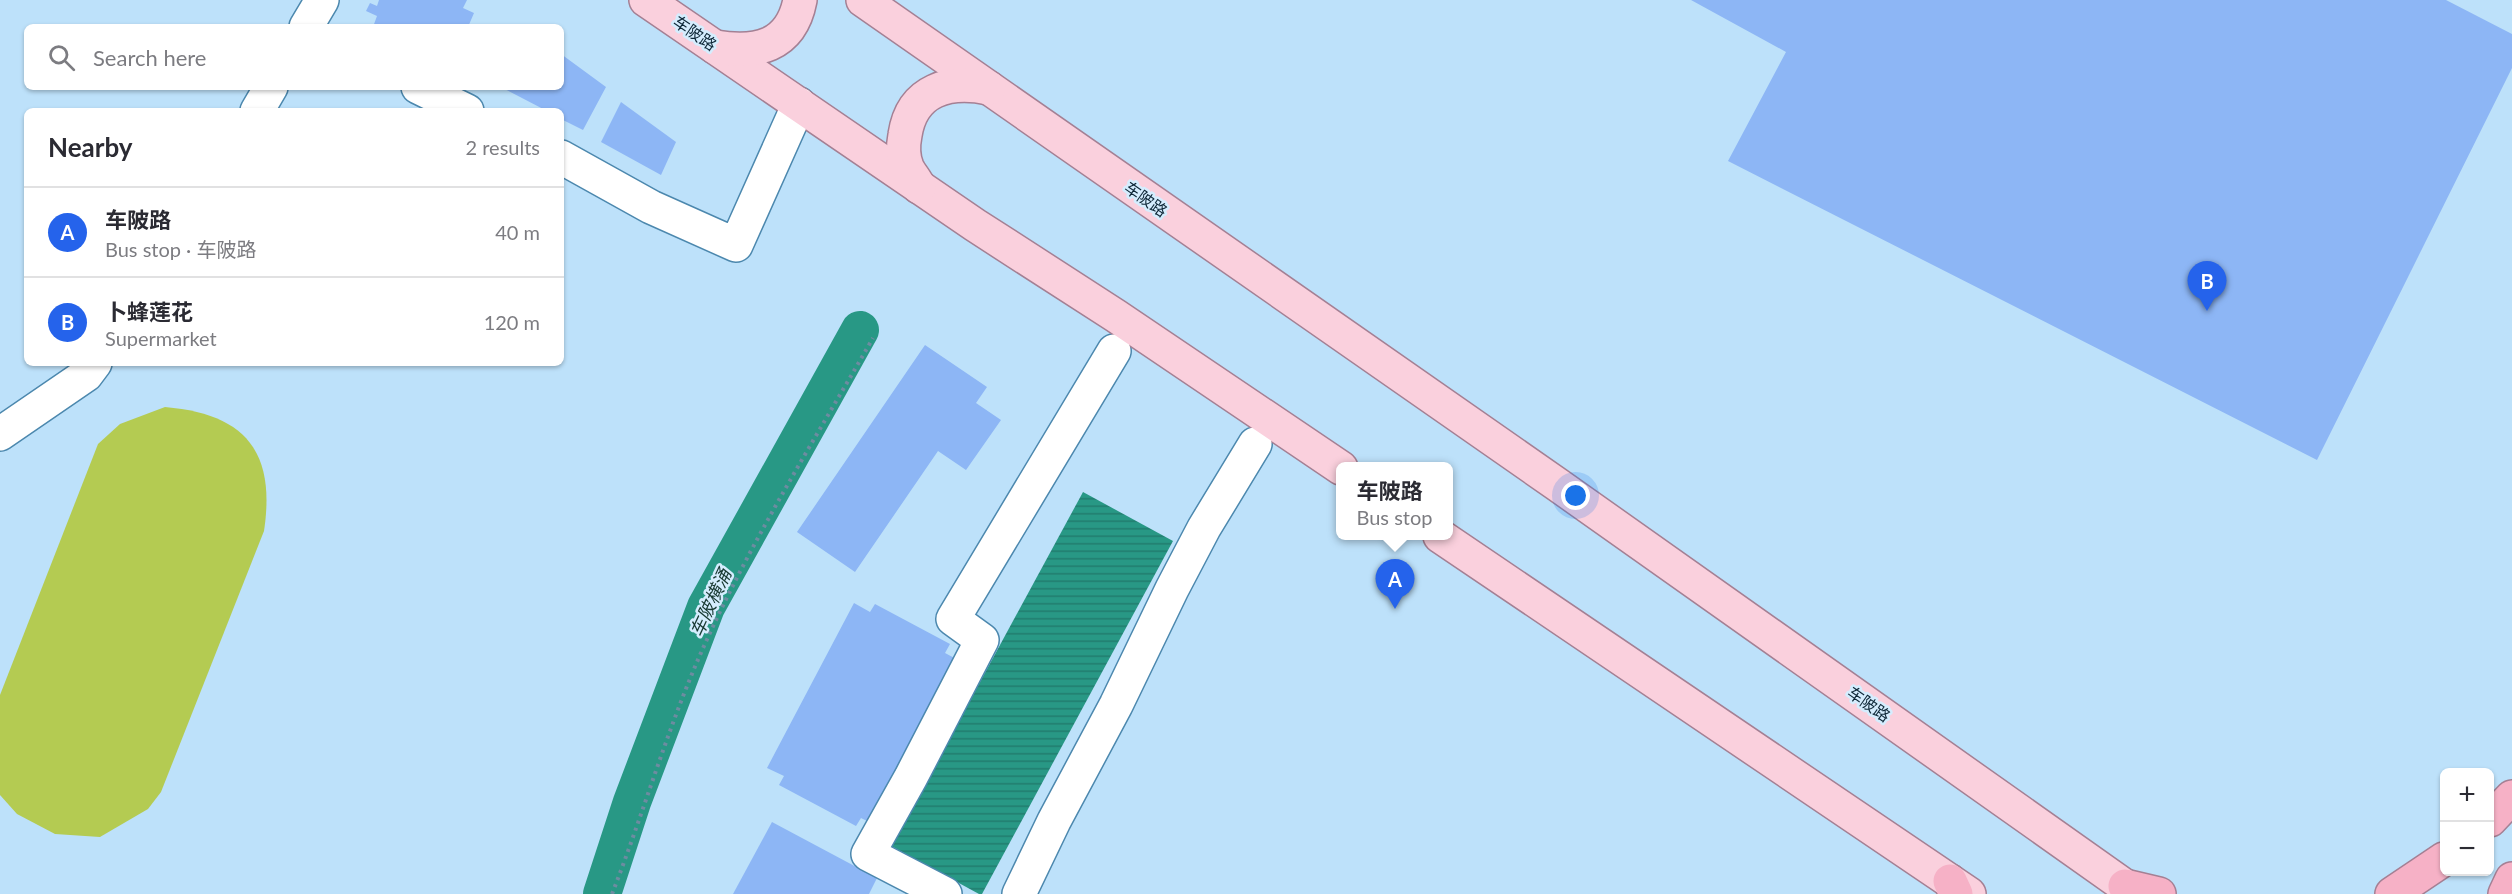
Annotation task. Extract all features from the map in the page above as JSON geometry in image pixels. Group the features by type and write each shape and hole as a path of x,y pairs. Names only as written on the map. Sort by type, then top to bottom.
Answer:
{"highway":[{"path":"2494,816 2512,797"},
{"path":"2392,894 2440,862"},
{"path":"2505,894 2512,879"},
{"path":"2130,890 2159,894"}],"main road":[{"name":"车陂路","path":"646,0 1336,465"},
{"path":"715,46 738,51 758,48 778,40 792,26 800,0"},
{"name":"车陂路","path":"863,0 1567,492 2130,890"},
{"path":"919,186 907,166 903,146 906,126 913,109 927,95 947,86 967,84 989,88"},
{"path":"1446,540 1958,890"}],"street":[{"path":"308,24 322,0"},
{"path":"259,108 269,90"},
{"path":"424,90 460,108"},
{"path":"564,159 651,207 736,245 799,104"},
{"path":"945,894 868,854 982,640 953,619 1114,351"},
{"path":"0,434 86,375 93,366"},
{"path":"1019,894 1054,821 1116,705 1172,589 1204,528 1255,444"}],"path":[{"path":"612,894 650,782 708,638 740,572 873,338"}],"green space":[{"path":"165,407 193,411 216,418 235,428 249,442 259,458 265,479 264,531 161,792 148,809 100,837 55,834 17,814 0,795 0,695 98,444 120,424"}],"shaded area":[{"path":"1083,492 1173,541 982,894 979,894 891,846"}],"building":[{"path":"379,0 467,0 463,8 474,13 469,24 374,24 377,16 366,11 370,3 377,6"},
{"path":"1691,0 2446,0 2512,34 2512,68 2317,460 1728,161 1786,52"},
{"path":"564,56 606,87 583,130 564,120 564,108 541,108 507,90 564,90"},
{"path":"621,102 676,142 661,175 601,142"},
{"path":"925,345 987,387 976,403 1001,420 966,470 938,451 855,572 797,532"},
{"path":"854,603 870,612 875,604 950,644 945,653 962,662 875,825 861,818 856,826 779,785 784,776 767,768"},
{"path":"772,822 877,878 869,894 733,894"}],"waterway":[{"name":"车陂横涌","path":"602,894 632,802 706,607 860,330"}],"place":[{"name":"卜蜂莲花","path":"2207,311"},
{"name":"车陂路","path":"1395,609"}]}
